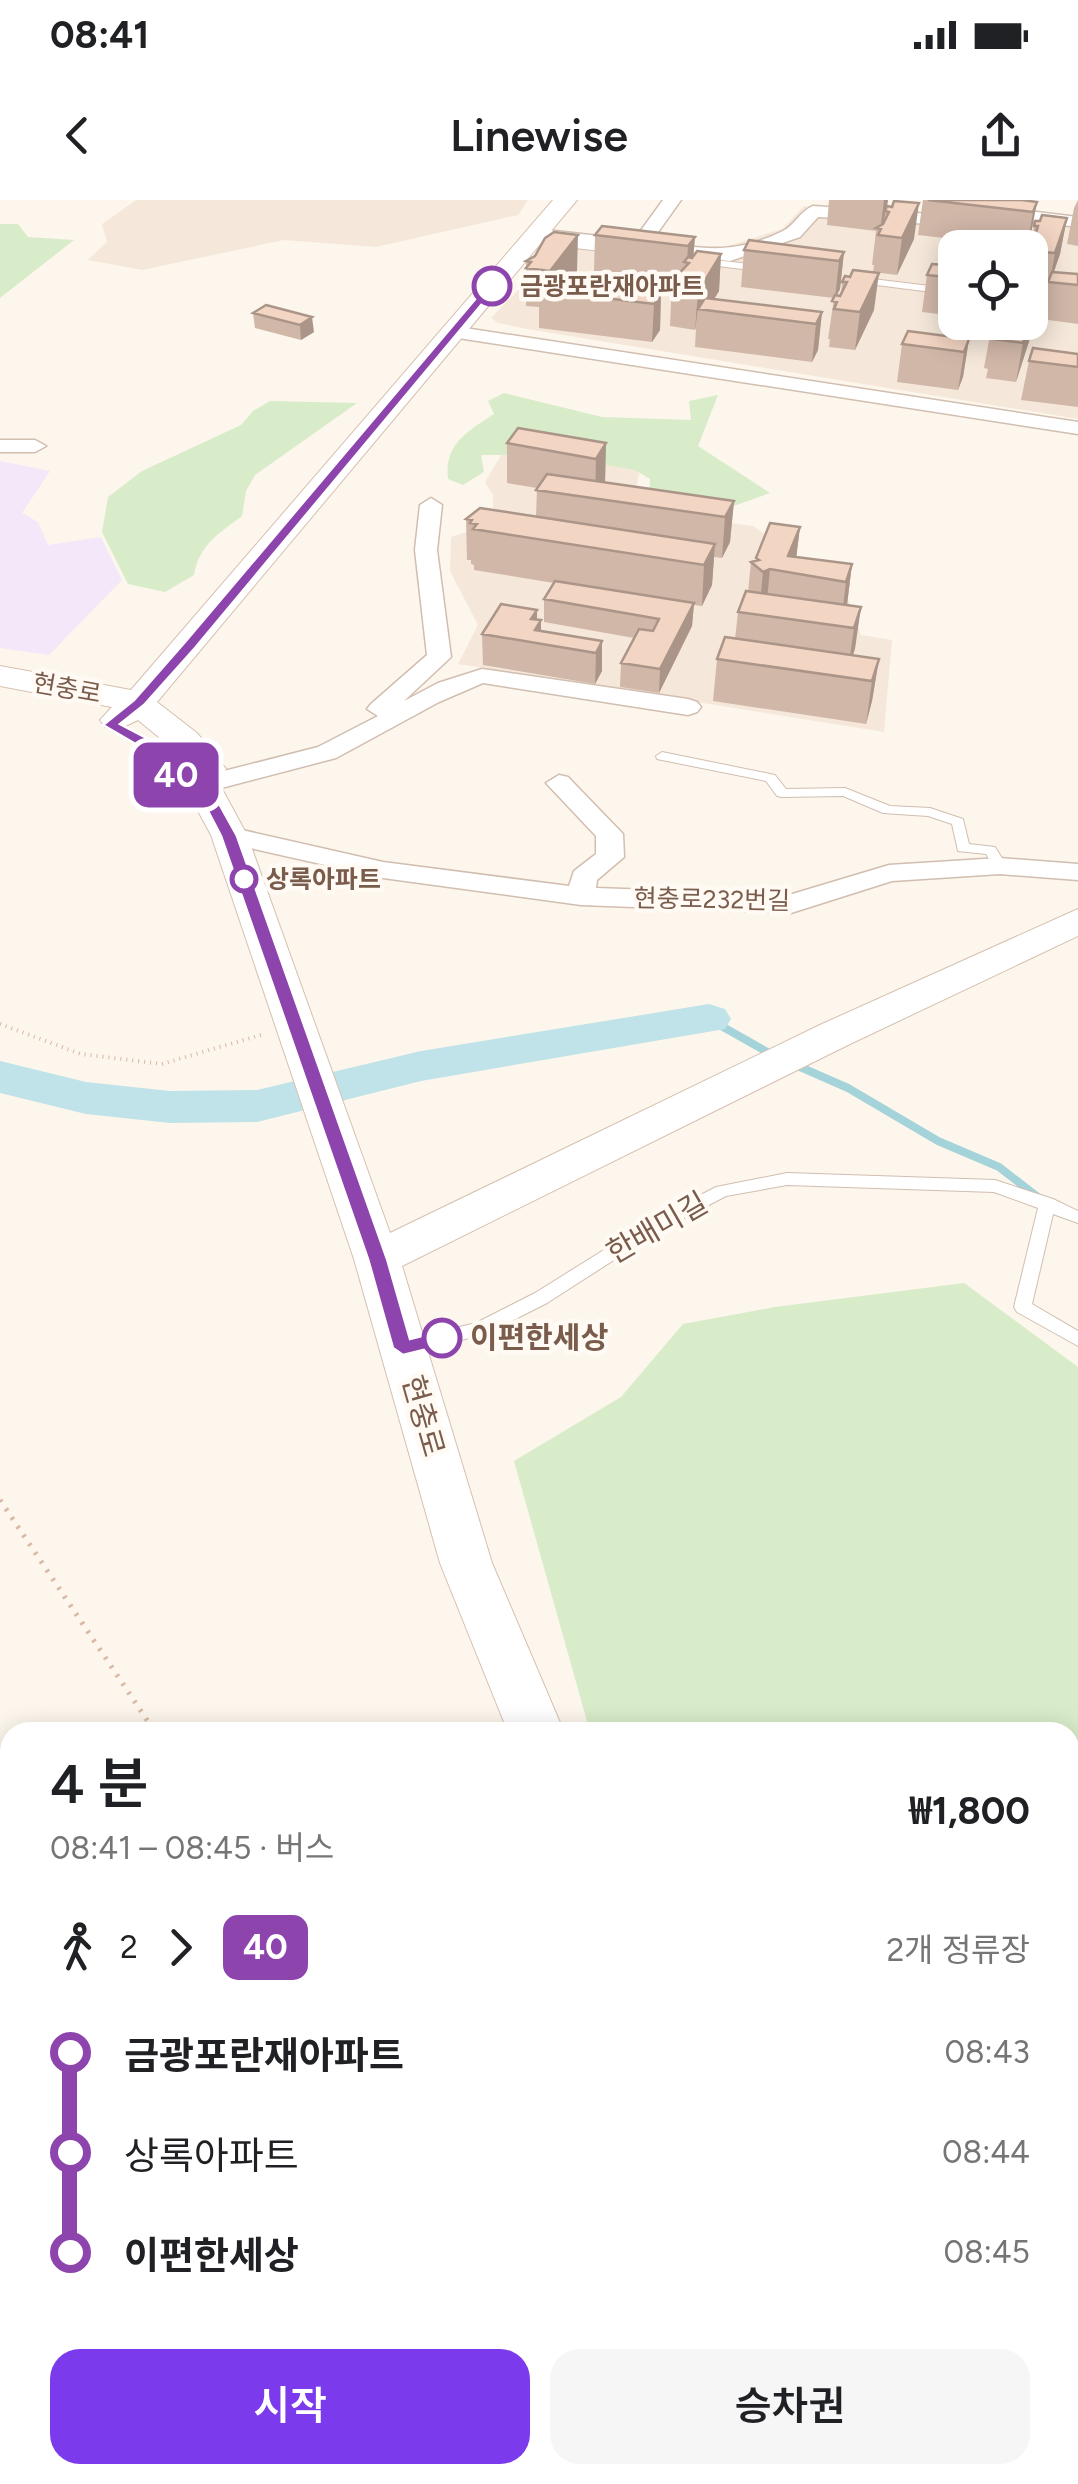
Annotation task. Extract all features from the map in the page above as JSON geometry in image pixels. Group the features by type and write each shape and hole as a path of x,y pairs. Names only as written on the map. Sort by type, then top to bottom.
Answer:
{"street":[{"path":"110,725 139,702 190,645 565,200"},
{"path":"638,245 672,200"},
{"path":"535,238 638,245 726,260 794,233 813,211 961,222 1011,214 1078,222"},
{"path":"452,332 1078,428"},
{"path":"0,446 35,446"},
{"path":"275,767 300,749 367,720 440,657 426,550 431,504"},
{"path":"58,686 138,670 190,645"},
{"path":"183,735 176,682 190,645"},
{"name":"현충로","path":"0,676 139,702 183,735 208,768 202,785"},
{"path":"202,785 304,763 345,746 461,680 482,676 688,707"},
{"name":"현충로","path":"0,701 39,706 110,725 149,746 180,778 202,785 229,836 377,1259 466,1563 532,1722"},
{"name":"현충로232번길","path":"558,784 609,834 610,857 584,877 582,896"},
{"name":"현충로232번길","path":"229,836 383,870 582,896 790,904 889,874 1000,866 1078,872"},
{"path":"377,1259 836,1034 1078,921"}],"lane":[{"path":"535,238 726,260 787,272"},
{"path":"842,278 938,290"},
{"path":"1048,301 1078,304"},
{"path":"662,756 770,778 782,794 846,792 888,810 930,812 958,822 963,848 990,850 1000,866"},
{"name":"한배미길","path":"403,1348 480,1328 541,1298 654,1227 722,1191 787,1179 994,1186 1078,1217"},
{"path":"1046,1203 1023,1306 1078,1340"}],"path":[{"path":"0,1024 81,1054 162,1064 298,1031"},
{"path":"0,1500 148,1722"}],"shaded area":[{"path":"136,200 528,200 518,215 376,247 284,240 142,270 88,260 107,242 102,224"},
{"path":"804,206 960,220 1078,220 1078,419 527,329 491,318 557,250 573,242 715,250 782,229"},
{"path":"506,447 642,460 633,503 639,511 753,526 803,560 849,601 861,635 892,640 884,732 458,664 478,625 450,571 451,537 493,524 493,495 485,482"},
{"path":"0,461 50,471 22,513 38,522 48,545 101,537 122,580 49,655 0,648"}],"green space":[{"path":"0,224 18,224 28,237 74,240 0,298"},
{"path":"504,393 602,417 691,420 689,401 718,395 698,446 770,493 728,508 649,503 650,479 635,470 548,455 481,455 484,472 463,485 448,479 450,457 459,440 494,414 488,401"},
{"path":"270,401 357,403 255,475 246,491 242,516 205,548 194,575 165,592 128,584 102,532 108,497 142,471 241,425 253,411"},
{"path":"964,1283 1078,1367 1078,1722 587,1722 514,1461 621,1397 683,1324 775,1307"}],"building":[{"path":"928,200 1022,200 1037,202 1033,212"},
{"path":"894,201 919,203 902,238 878,235 881,229 876,228 883,224 889,212 885,211 887,206 892,207"},
{"path":"1042,215 1067,218 1055,253 1048,252 1048,230 1037,230 1038,226 1034,226 1035,221 1040,221"},
{"path":"602,226 695,237 688,246 595,235"},
{"path":"554,232 578,235 550,271 526,268 531,262 526,261 535,256 545,238"},
{"path":"749,240 844,252 839,261 744,250"},
{"path":"697,251 721,254 698,292 672,289 677,282 672,281 689,263 684,262"},
{"path":"932,264 938,265 938,276 927,275"},
{"path":"853,270 879,273 860,312 834,309 837,302 832,301 835,295 840,296 847,282 842,282 845,276 850,277"},
{"path":"1052,272 1078,274 1078,285 1048,282"},
{"path":"547,279 661,293 654,304 539,290"},
{"path":"705,298 822,312 816,324 698,309"},
{"path":"266,305 312,317 300,325 253,313"},
{"path":"908,331 938,335 938,340 969,340 964,352 902,344"},
{"path":"1033,348 1078,354 1078,367 1029,361"},
{"path":"518,428 606,443 596,459 507,443"},
{"path":"547,474 734,501 725,517 536,490"},
{"path":"480,508 715,544 704,565 473,529 477,524 466,519"},
{"path":"770,523 800,527 788,556 852,564 846,582 770,569 763,572 751,562 759,560 756,558"},
{"path":"555,581 694,603 660,669 621,663 639,629 653,631 659,619 544,599"},
{"path":"746,591 861,607 854,628 738,612"},
{"path":"501,604 537,610 531,619 541,620 535,630 602,641 596,653 482,634"},
{"path":"725,637 879,659 872,681 717,659"}],"waterway":[{"path":"709,1019 776,1057"},
{"path":"0,1077 86,1098 170,1107 257,1106 421,1066 709,1019"},
{"path":"791,1063 848,1088 938,1141 999,1167 1039,1198"}],"bus line":[{"name":"40","path":"442,1338 403,1348 377,1259 229,836 202,785 180,778 149,746 110,725 139,702 190,645 492,286"}],"place":[{"name":"금광포란재아파트","path":"492,286"},
{"name":"상록아파트","path":"244,879"},
{"name":"이편한세상","path":"442,1338"}]}
